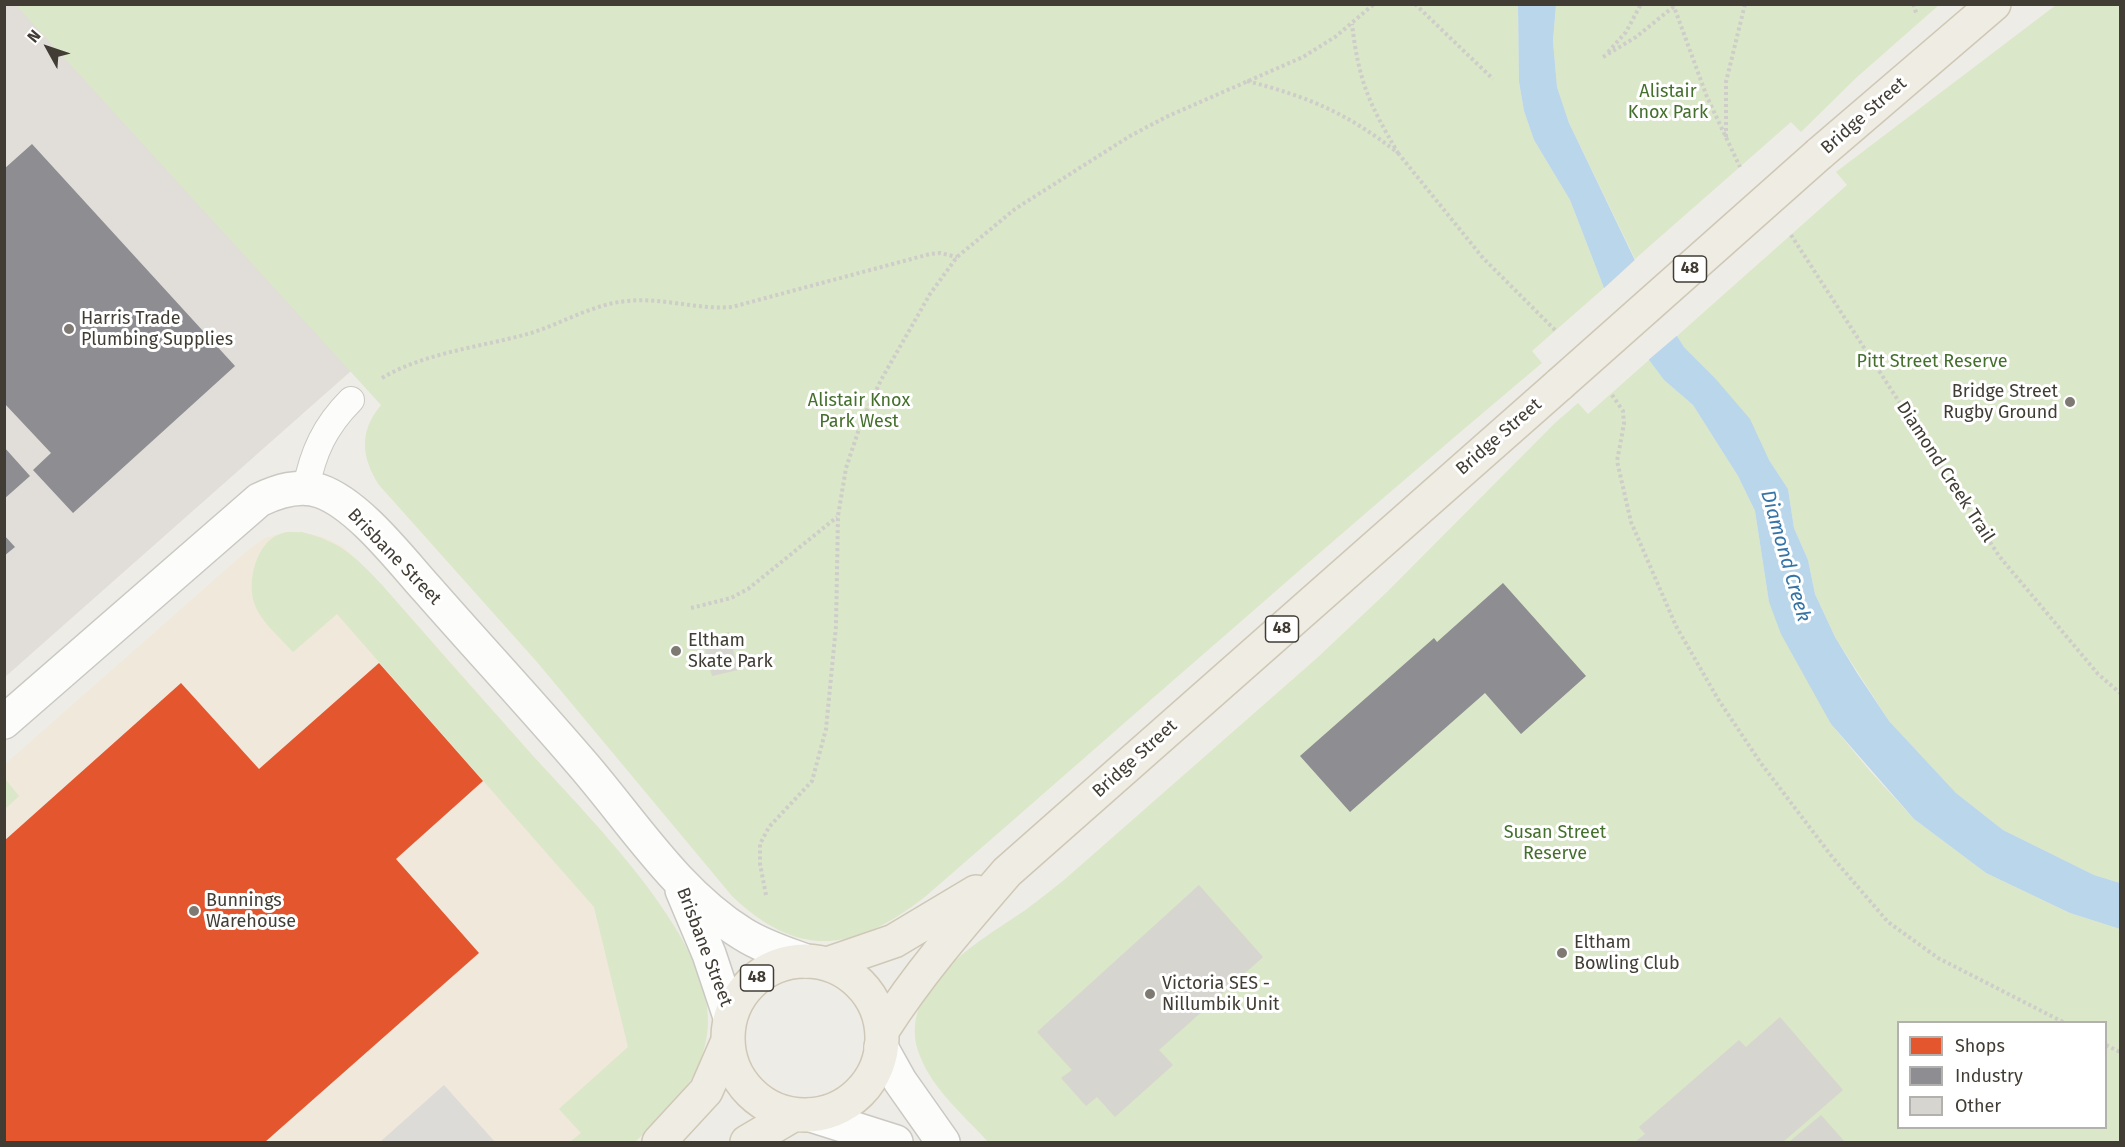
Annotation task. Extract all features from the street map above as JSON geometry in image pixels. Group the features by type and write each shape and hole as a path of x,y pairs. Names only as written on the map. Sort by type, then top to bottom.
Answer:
{"main road":[{"name":"Bridge Street","path":"882,1039 911,986 1007,872 1820,154 1994,4"},
{"name":"Bridge Street","path":"816,962 894,941 1007,872"},
{"name":"48","path":"659,1143 706,1091 742,993 760,976 781,964 816,962"},
{"path":"816,962 842,970 864,989 879,1015 882,1039"},
{"path":"729,1030 732,1066 745,1088 763,1104 802,1115"},
{"name":"48","path":"747,1143 802,1115 832,1111 851,1100 866,1086 876,1067 882,1039"}],"street":[{"name":"Brisbane Street","path":"4,722 238,516 259,500 275,493 306,488 335,499 349,509 410,571 578,758 676,878 743,934 770,948 816,962"},
{"name":"Brisbane Street","path":"676,878 701,934 729,1030"},
{"path":"882,1039 900,1081 943,1143"},
{"path":"802,1115 896,1143"}],"lane":[{"path":"306,488 318,443 327,427 351,400"}],"path":[{"path":"768,905 760,864 760,844 769,827 812,781 825,738 836,627 838,516 846,468 871,402 916,314 957,257 1015,209 1130,136 1185,108 1293,63 1335,38 1374,4"},
{"path":"1415,4 1493,78"},
{"path":"1641,4 1626,32 1603,57 1636,37 1675,5 1727,144 1740,167"},
{"path":"1727,144 1724,105 1726,82 1744,4"},
{"path":"1352,23 1357,68 1363,86 1398,153 1483,258 1555,330"},
{"path":"1247,81 1302,97 1340,113 1398,153"},
{"name":"Diamond Creek Trail","path":"1791,235 1999,556 2098,674 2121,693"},
{"path":"351,400 390,374 457,351 532,332 609,303 643,300 716,308 732,307 930,254 940,253 957,257"},
{"path":"1612,394 1623,411 1624,424 1617,461 1622,493 1631,522 1677,626 1718,699 1760,762 1833,858 1888,922 1938,958 2059,1021"},
{"path":"691,608 731,598 748,589 838,516"},
{"path":"2107,1045 2121,1052"}],"shaded area":[{"path":"16,4 351,371 5,677 4,5"},
{"path":"301,532 323,537 342,546 382,585 619,853 680,936 695,966 707,1004 705,1045 635,1142 5,1142 4,765 248,550 265,538 282,533"},
{"path":"444,1085 495,1142 380,1142"}],"green space":[{"name":"Alistair Knox Park West","path":"16,5 1518,5 1519,82 1524,111 1534,140 1570,200 1604,288 1532,351 1542,363 926,896 876,928 852,937 828,941 805,939 781,931 757,917 732,896 537,662 379,485 369,464 365,444 369,425 381,405"},
{"name":"Alistair Knox Park","path":"1556,5 1939,5 1856,78 1801,132 1791,122 1635,259 1569,123 1557,87 1553,41"},
{"name":"Pitt Street Reserve","path":"2056,5 2120,5 2120,883 2094,875 2003,830 1956,793 1889,721 1835,637 1815,594 1808,560 1794,528 1788,489 1714,377 1684,347 1677,336 1847,185 1836,172"},
{"name":"Susan Street Reserve","path":"1649,360 1664,380 1693,405 1738,476 1755,511 1769,602 1831,724 1914,819 1986,873 2070,913 2120,929 2120,1142 988,1142 941,1091 920,1056 915,1032 919,1009 929,989 965,952 1064,880 1317,658 1578,403 1588,414"},
{"path":"285,532 301,532 337,545 364,566 382,585 640,876 667,914 689,952 703,989 708,1023 706,1042 694,1075 684,1090 635,1142 570,1142 581,1133 559,1109 628,1047 594,907 337,614 293,652 266,624 255,605 253,596 253,574 256,563 266,544 274,537"},
{"path":"5,779 19,796 4,809"}],"water":[{"name":"Diamond Creek","path":"1518,5 1556,5 1553,41 1557,87 1569,123 1654,300 1684,347 1714,377 1750,419 1769,460 1788,489 1794,528 1808,560 1815,594 1835,637 1857,673 1889,721 1956,793 2003,830 2094,875 2120,883 2120,929 2070,913 1986,873 1914,819 1831,724 1781,634 1769,602 1755,511 1738,476 1693,405 1664,380 1649,360 1604,288 1570,200 1534,140 1524,111 1519,82"}],"pier":[{"path":"1638,257 1656,299 1679,334 1646,362 1602,290"}],"building: Shops":[{"name":"Bunnings Warehouse","path":"379,663 483,781 396,859 479,953 265,1142 4,1142 4,841 181,683 259,769"}],"building: Industry":[{"path":"32,144 235,366 73,513 33,470 51,453 4,403 4,169"},
{"path":"4,447 30,476 4,499"},
{"path":"4,535 15,547 4,556"},
{"path":"1503,583 1586,676 1521,734 1485,693 1350,812 1300,756 1434,638 1437,642"}],"building: Other":[{"path":"729,632 738,670 712,676 702,639"},
{"name":"Victoria SES - Nillumbik Unit","path":"1199,885 1263,957 1159,1050 1173,1065 1115,1117 1097,1097 1086,1106 1061,1078 1072,1070 1037,1032"},
{"path":"1780,1017 1843,1090 1783,1142 1635,1142 1645,1134 1639,1127 1739,1040 1746,1047"},
{"path":"1821,1115 1845,1142 1789,1142"}],"place":[{"name":"Harris Trade Plumbing Supplies","path":"69,329"},
{"name":"Bridge Street Rugby Ground","path":"2070,402"},
{"name":"Eltham Skate Park","path":"676,651"},
{"name":"Bunnings Warehouse","path":"194,911"},
{"name":"Eltham Bowling Club","path":"1562,953"},
{"name":"Victoria SES - Nillumbik Unit","path":"1150,994"}]}
